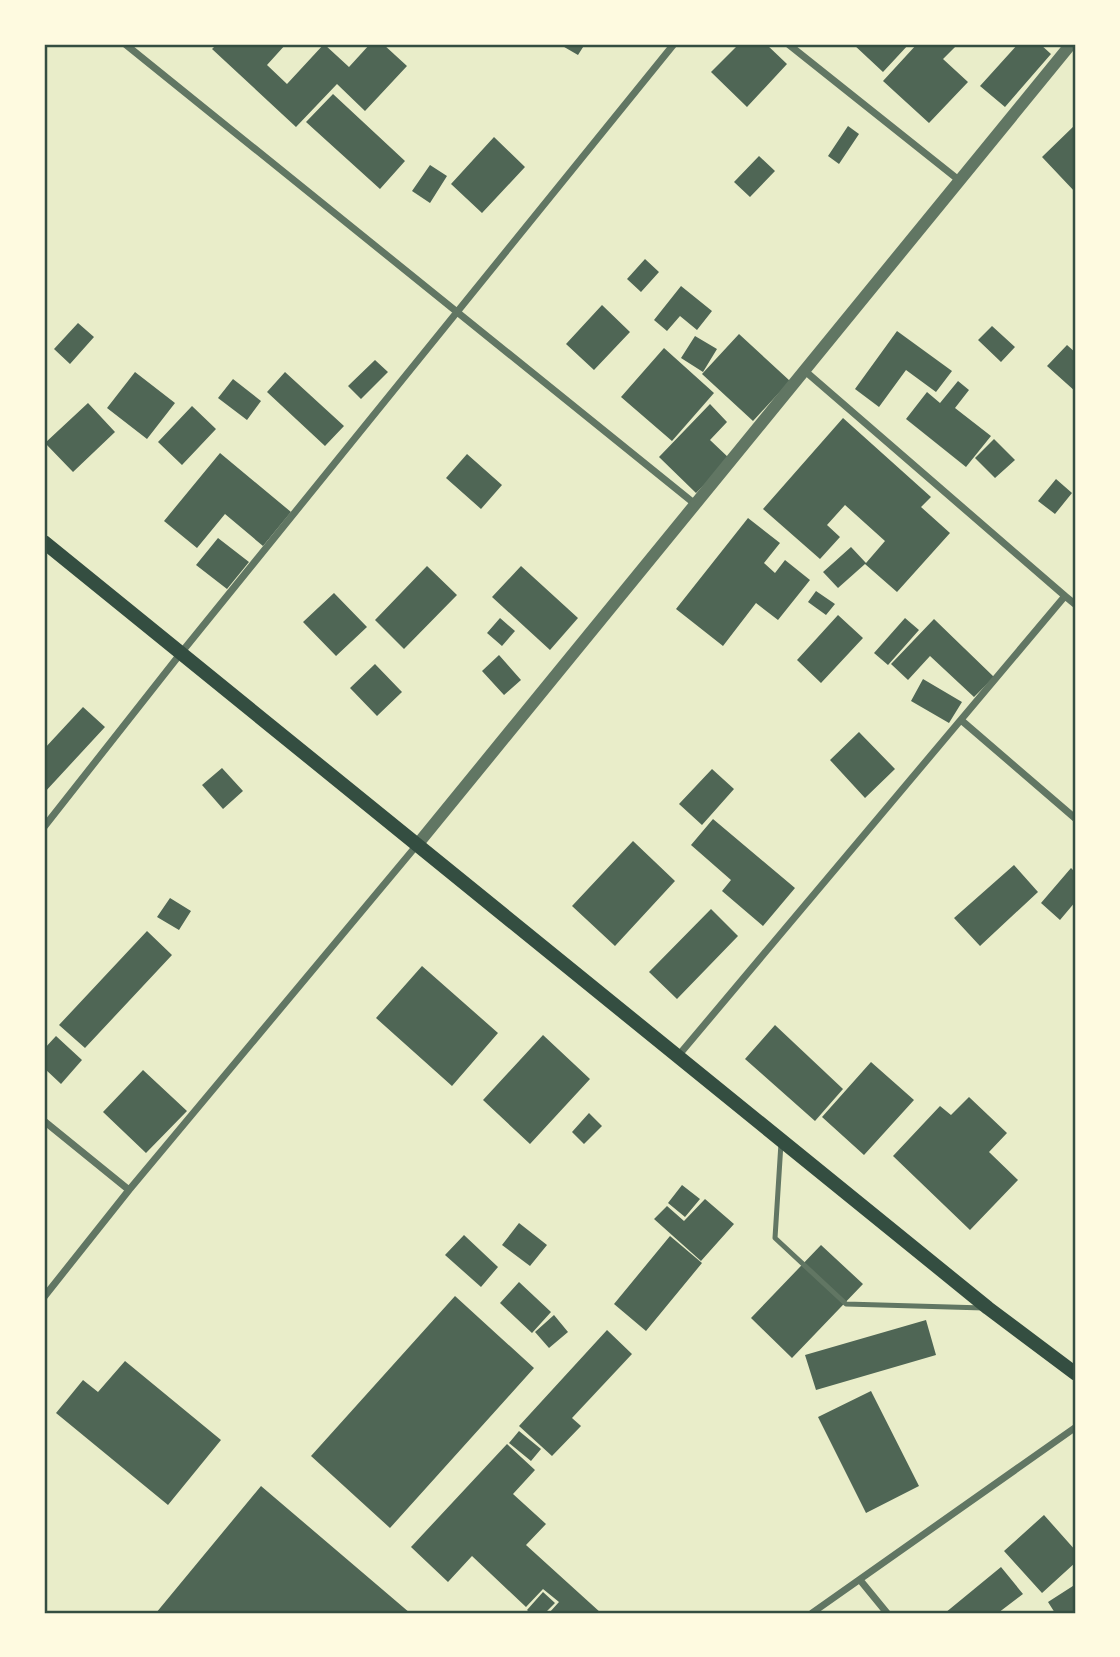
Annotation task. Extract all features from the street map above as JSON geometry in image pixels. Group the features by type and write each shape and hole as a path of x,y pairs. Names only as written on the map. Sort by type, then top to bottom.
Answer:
{"main road":[{"path":"44,542 988,1308 1076,1374"}],"street":[{"path":"125,44 695,504"},
{"path":"44,827 181,653 674,44"},
{"path":"788,44 960,181"},
{"path":"44,1297 1071,44"},
{"path":"804,371 1076,605"},
{"path":"678,1056 1065,596"},
{"path":"961,720 1076,819"},
{"path":"44,1121 130,1190"},
{"path":"812,1613 1076,1427"},
{"path":"860,1580 887,1613"}],"lane":[{"path":"781,1140 775,1238 846,1304 988,1308"}],"building":[{"path":"217,44 286,44 267,65 287,84 324,44 349,67 370,44 383,44 407,66 365,111 337,84 296,127 212,49"},
{"path":"559,44 585,44 578,55"},
{"path":"739,44 766,44 787,64 747,107 711,72"},
{"path":"853,44 909,44 883,72"},
{"path":"917,44 958,44 943,59 968,82 929,123 883,81"},
{"path":"1018,44 1040,44 1051,54 1005,107 980,86"},
{"path":"333,94 405,161 380,189 306,122"},
{"path":"1076,124 1076,193 1042,157"},
{"path":"848,126 859,134 839,164 828,156"},
{"path":"494,137 525,167 482,213 451,184"},
{"path":"759,156 775,171 750,197 734,182"},
{"path":"430,165 447,176 430,203 412,191"},
{"path":"645,259 659,272 641,292 627,279"},
{"path":"681,286 712,311 697,330 680,316 667,331 654,320"},
{"path":"602,305 630,332 594,370 566,344"},
{"path":"78,323 94,337 70,364 54,349"},
{"path":"992,326 1015,347 1001,362 978,340"},
{"path":"897,331 952,371 936,392 906,370 879,407 855,389"},
{"path":"739,334 790,381 753,421 702,374"},
{"path":"695,336 717,349 703,372 681,358"},
{"path":"1067,345 1076,353 1076,392 1047,366"},
{"path":"664,348 714,393 672,441 621,397"},
{"path":"375,360 388,372 361,399 348,386"},
{"path":"135,372 175,403 147,439 107,408"},
{"path":"285,372 344,426 325,446 267,392"},
{"path":"233,379 261,401 247,420 218,398"},
{"path":"958,381 969,390 955,408 991,436 966,467 906,419 927,392 940,403"},
{"path":"88,403 115,432 73,472 45,443"},
{"path":"710,404 727,422 710,440 730,459 696,493 659,457"},
{"path":"192,406 216,429 182,465 158,442"},
{"path":"843,418 931,497 921,507 950,533 897,592 865,564 838,588 823,572 851,547 866,563 885,541 845,505 827,525 840,537 820,559 763,509"},
{"path":"994,439 1015,460 995,478 975,458"},
{"path":"220,453 291,512 263,546 225,514 197,548 164,521"},
{"path":"467,454 502,485 481,509 446,478"},
{"path":"1056,479 1072,493 1055,514 1038,501"},
{"path":"748,518 780,543 764,563 775,573 785,560 810,580 778,620 756,603 723,646 676,609"},
{"path":"218,538 249,562 227,589 196,565"},
{"path":"427,566 457,595 404,649 375,620"},
{"path":"521,566 578,618 550,650 492,597"},
{"path":"816,591 835,604 826,615 808,602"},
{"path":"334,593 367,627 336,656 303,622"},
{"path":"838,615 863,638 821,683 797,660"},
{"path":"500,618 515,631 502,646 487,633"},
{"path":"905,618 919,630 888,665 874,653"},
{"path":"934,619 994,677 974,697 930,656 908,680 891,664"},
{"path":"499,655 521,680 504,695 482,671"},
{"path":"375,664 402,692 377,716 350,688"},
{"path":"923,679 962,702 949,723 911,701"},
{"path":"83,707 105,727 44,793 44,749"},
{"path":"859,732 895,769 865,798 830,760"},
{"path":"222,768 243,791 223,809 202,785"},
{"path":"712,769 734,789 702,825 679,804"},
{"path":"713,819 795,888 763,926 722,891 731,880 691,845"},
{"path":"633,841 675,881 615,946 572,906"},
{"path":"1014,865 1038,892 980,946 954,918"},
{"path":"1071,868 1076,873 1076,901 1060,920 1041,903"},
{"path":"170,898 191,911 179,930 157,917"},
{"path":"711,909 738,936 677,999 649,972"},
{"path":"147,931 172,955 85,1048 59,1025"},
{"path":"422,966 498,1033 452,1086 376,1018"},
{"path":"775,1025 843,1089 815,1121 745,1059"},
{"path":"543,1035 590,1079 530,1144 483,1100"},
{"path":"56,1036 82,1060 61,1084 44,1068 44,1049"},
{"path":"871,1062 914,1100 864,1155 822,1117"},
{"path":"143,1070 187,1111 146,1153 103,1112"},
{"path":"969,1097 1007,1133 989,1152 1018,1180 970,1230 893,1156 940,1106 951,1115"},
{"path":"589,1113 602,1126 584,1144 572,1132"},
{"path":"682,1185 700,1199 685,1217 668,1203"},
{"path":"705,1199 734,1224 701,1261 654,1219 667,1206 684,1221"},
{"path":"519,1223 547,1245 530,1266 502,1245"},
{"path":"464,1235 498,1267 481,1287 445,1255"},
{"path":"670,1236 702,1263 646,1331 614,1304"},
{"path":"821,1245 863,1284 792,1358 751,1318"},
{"path":"519,1282 551,1312 532,1333 500,1303"},
{"path":"455,1296 534,1368 390,1528 311,1456"},
{"path":"554,1315 568,1332 549,1348 535,1332"},
{"path":"926,1320 936,1355 816,1390 805,1355"},
{"path":"607,1330 632,1354 572,1418 581,1426 552,1456 519,1426"},
{"path":"125,1361 221,1440 168,1505 56,1413 83,1380 98,1392"},
{"path":"871,1391 919,1486 866,1513 818,1417"},
{"path":"519,1431 541,1449 531,1461 509,1443"},
{"path":"507,1444 535,1470 513,1494 546,1524 526,1545 601,1613 549,1613 559,1602 543,1589 526,1607 472,1556 448,1582 411,1547"},
{"path":"261,1486 410,1613 156,1613"},
{"path":"1044,1515 1076,1551 1076,1562 1042,1593 1004,1551"},
{"path":"1001,1567 1023,1594 998,1613 945,1613"},
{"path":"1076,1584 1076,1613 1055,1613 1048,1602"},
{"path":"543,1592 555,1603 545,1613 530,1613 527,1610"}]}
